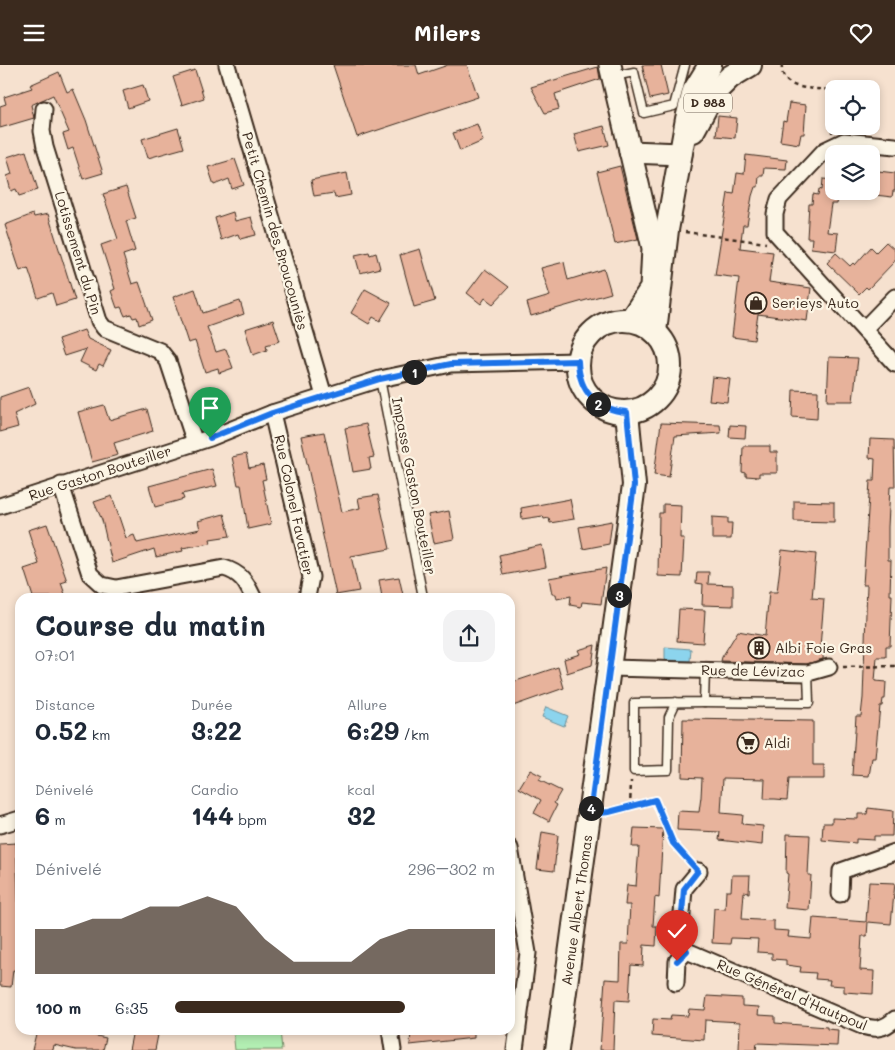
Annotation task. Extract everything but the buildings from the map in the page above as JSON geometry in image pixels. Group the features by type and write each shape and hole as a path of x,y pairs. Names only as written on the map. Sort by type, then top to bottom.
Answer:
{"main road":[{"name":"D 988","path":"681,154 694,91 710,65"},
{"name":"D 988","path":"681,154 713,94 730,77 750,65"},
{"path":"655,332 667,230 681,154"},
{"path":"630,320 655,332 664,344 669,358 669,373 664,388 655,400 642,408 627,412 605,408 587,394 578,373 578,361 582,346 592,334 604,325 630,320"},
{"name":"Avenue Albert Thomas","path":"557,1050 634,485 627,412"}],"street":[{"name":"Petit Chemin des Broucouniès","path":"227,65 324,396"},
{"path":"611,71 653,248 651,288 630,320"},
{"name":"Lotissement du Pin","path":"44,109 42,131 45,147 99,321 104,328 160,351 168,361 195,443"},
{"path":"839,145 851,141 895,146"},
{"path":"825,150 779,199 775,214 775,232 895,364"},
{"path":"630,152 681,154"},
{"path":"864,329 895,297"},
{"name":"Rue Gaston Bouteiller","path":"0,506 195,443 272,413 380,379 451,364 578,361"},
{"name":"Rue Colonel Favatier","path":"272,413 311,577 308,593"},
{"path":"61,485 90,574 102,585 116,588 224,568 236,572 245,581 251,593"},
{"name":"Rue de Lévizac","path":"610,668 808,673 829,667"},
{"path":"0,825 15,820"},
{"path":"840,894 841,871 895,852"},
{"path":"676,983 677,961 687,951 680,939 684,889 698,871"},
{"path":"515,877 528,953 515,1050"},
{"name":"Rue Général d'Hautpoul","path":"687,951 862,1026 874,1029 882,1028 895,1019"},
{"path":"391,1035 393,1050"}],"lane":[{"path":"611,71 634,68 644,113 674,106 685,65"},
{"name":"Impasse Gaston Bouteiller","path":"380,379 422,593"},
{"path":"704,701 705,670"},
{"path":"676,702 668,717 668,770 634,771 634,703 704,701 809,703 808,673"}],"path":[{"path":"782,65 781,72 786,82 794,86 825,89"},
{"path":"667,230 772,244 780,237"},
{"path":"829,667 895,666"},
{"path":"630,807 630,787 634,771"},
{"path":"590,814 630,807 655,800 673,843 698,871"}],"green space":[{"path":"234,1035 280,1035 282,1050 235,1050"}],"water":[{"path":"665,647 691,649 690,661 665,660"},
{"path":"546,707 568,716 564,726 542,717"}],"place":[{"name":"Serieys Auto","path":"756,303"},
{"name":"Albi Foie Gras","path":"759,648"},
{"name":"Aldi","path":"748,743"}],"route":[{"path":"210,438 272,413 380,379 451,364 578,361 578,373 587,394 605,408 627,412 634,485 590,814 609,812 655,800 673,843 698,871 684,889 680,939 687,951 677,961"}]}
